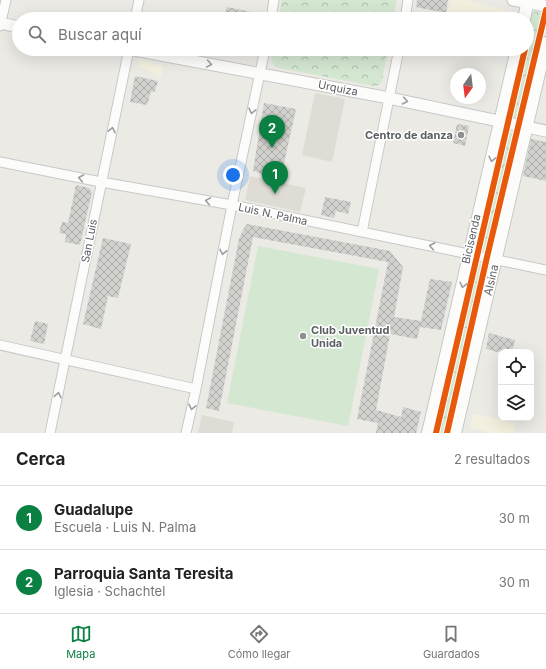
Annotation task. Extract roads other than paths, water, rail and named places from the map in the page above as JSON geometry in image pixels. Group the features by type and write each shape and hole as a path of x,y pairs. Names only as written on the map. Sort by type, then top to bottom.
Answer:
{"main road":[{"path":"526,12 528,1"},
{"name":"Alsina","path":"455,433 546,43"},
{"path":"428,433 515,56"}],"street":[{"path":"6,0 0,24 12,26"},
{"path":"136,12 139,0"},
{"path":"272,12 274,0"},
{"path":"405,12 408,0"},
{"path":"513,0 528,1 546,6"},
{"name":"San Luis","path":"50,433 128,56"},
{"name":"Urquiza","path":"167,56 389,98 546,131"},
{"path":"186,433 264,56"},
{"path":"362,232 398,56"},
{"name":"Luis N. Palma","path":"0,162 101,182 232,205 470,253 546,270"},
{"path":"0,345 196,389"}],"place":[{"name":"Centro de danza","path":"461,135"},
{"name":"Parroquia Santa Teresita","path":"272,148"},
{"name":"Guadalupe","path":"275,194"},
{"name":"Club Juventud Unida","path":"303,336"}]}
